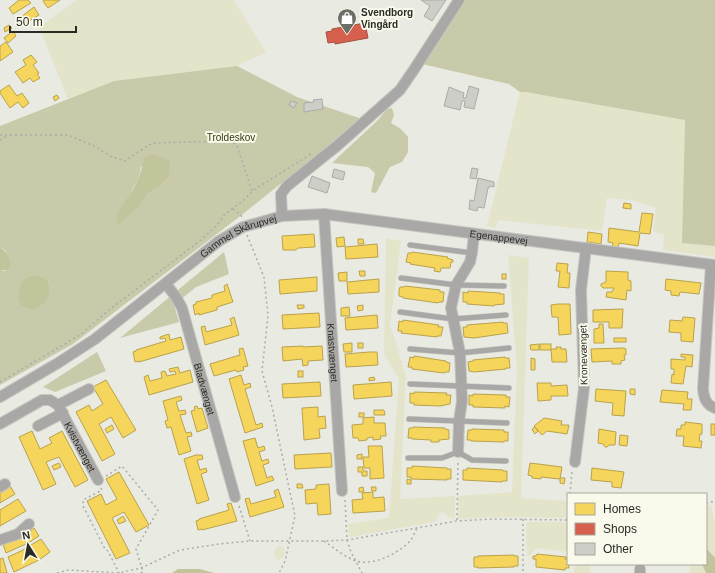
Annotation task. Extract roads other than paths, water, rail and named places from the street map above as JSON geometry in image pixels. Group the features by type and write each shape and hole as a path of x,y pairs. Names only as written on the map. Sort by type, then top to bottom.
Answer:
{"street":[{"name":"Gammel Skårupvej","path":"0,397 95,340 219,241 282,216 281,194 287,186 322,158 400,90 459,0"},
{"name":"Egenappevej","path":"282,216 324,214 713,265"},
{"name":"Knastvænget","path":"324,214 342,491"},
{"path":"458,452 459,421 462,401 460,353 451,304 456,285 470,262 474,234"},
{"name":"Kronevænget","path":"575,462 584,388 581,290 586,248"},
{"path":"713,265 711,323 703,389 704,398 709,406 715,408"},
{"name":"Bladvænget","path":"166,284 182,308 235,497"},
{"name":"Kvistvænget","path":"38,426 89,389"},
{"path":"0,424 42,400 50,400 60,409"},
{"name":"Kvistvænget","path":"60,409 98,480"},
{"path":"0,540 18,534 29,524"}],"lane":[{"path":"410,245 472,252"},
{"path":"401,278 456,285 504,286"},
{"path":"400,312 453,319 506,315"},
{"path":"410,349 460,353 509,348"},
{"path":"410,384 509,388"},
{"path":"409,419 507,423"},
{"path":"408,458 442,458 458,452 472,460 506,461"}],"place":[{"name":"Svendborg Vingård","path":"347,35"}],"park label":[{"name":"Troldeskov","path":"231,137"}]}
